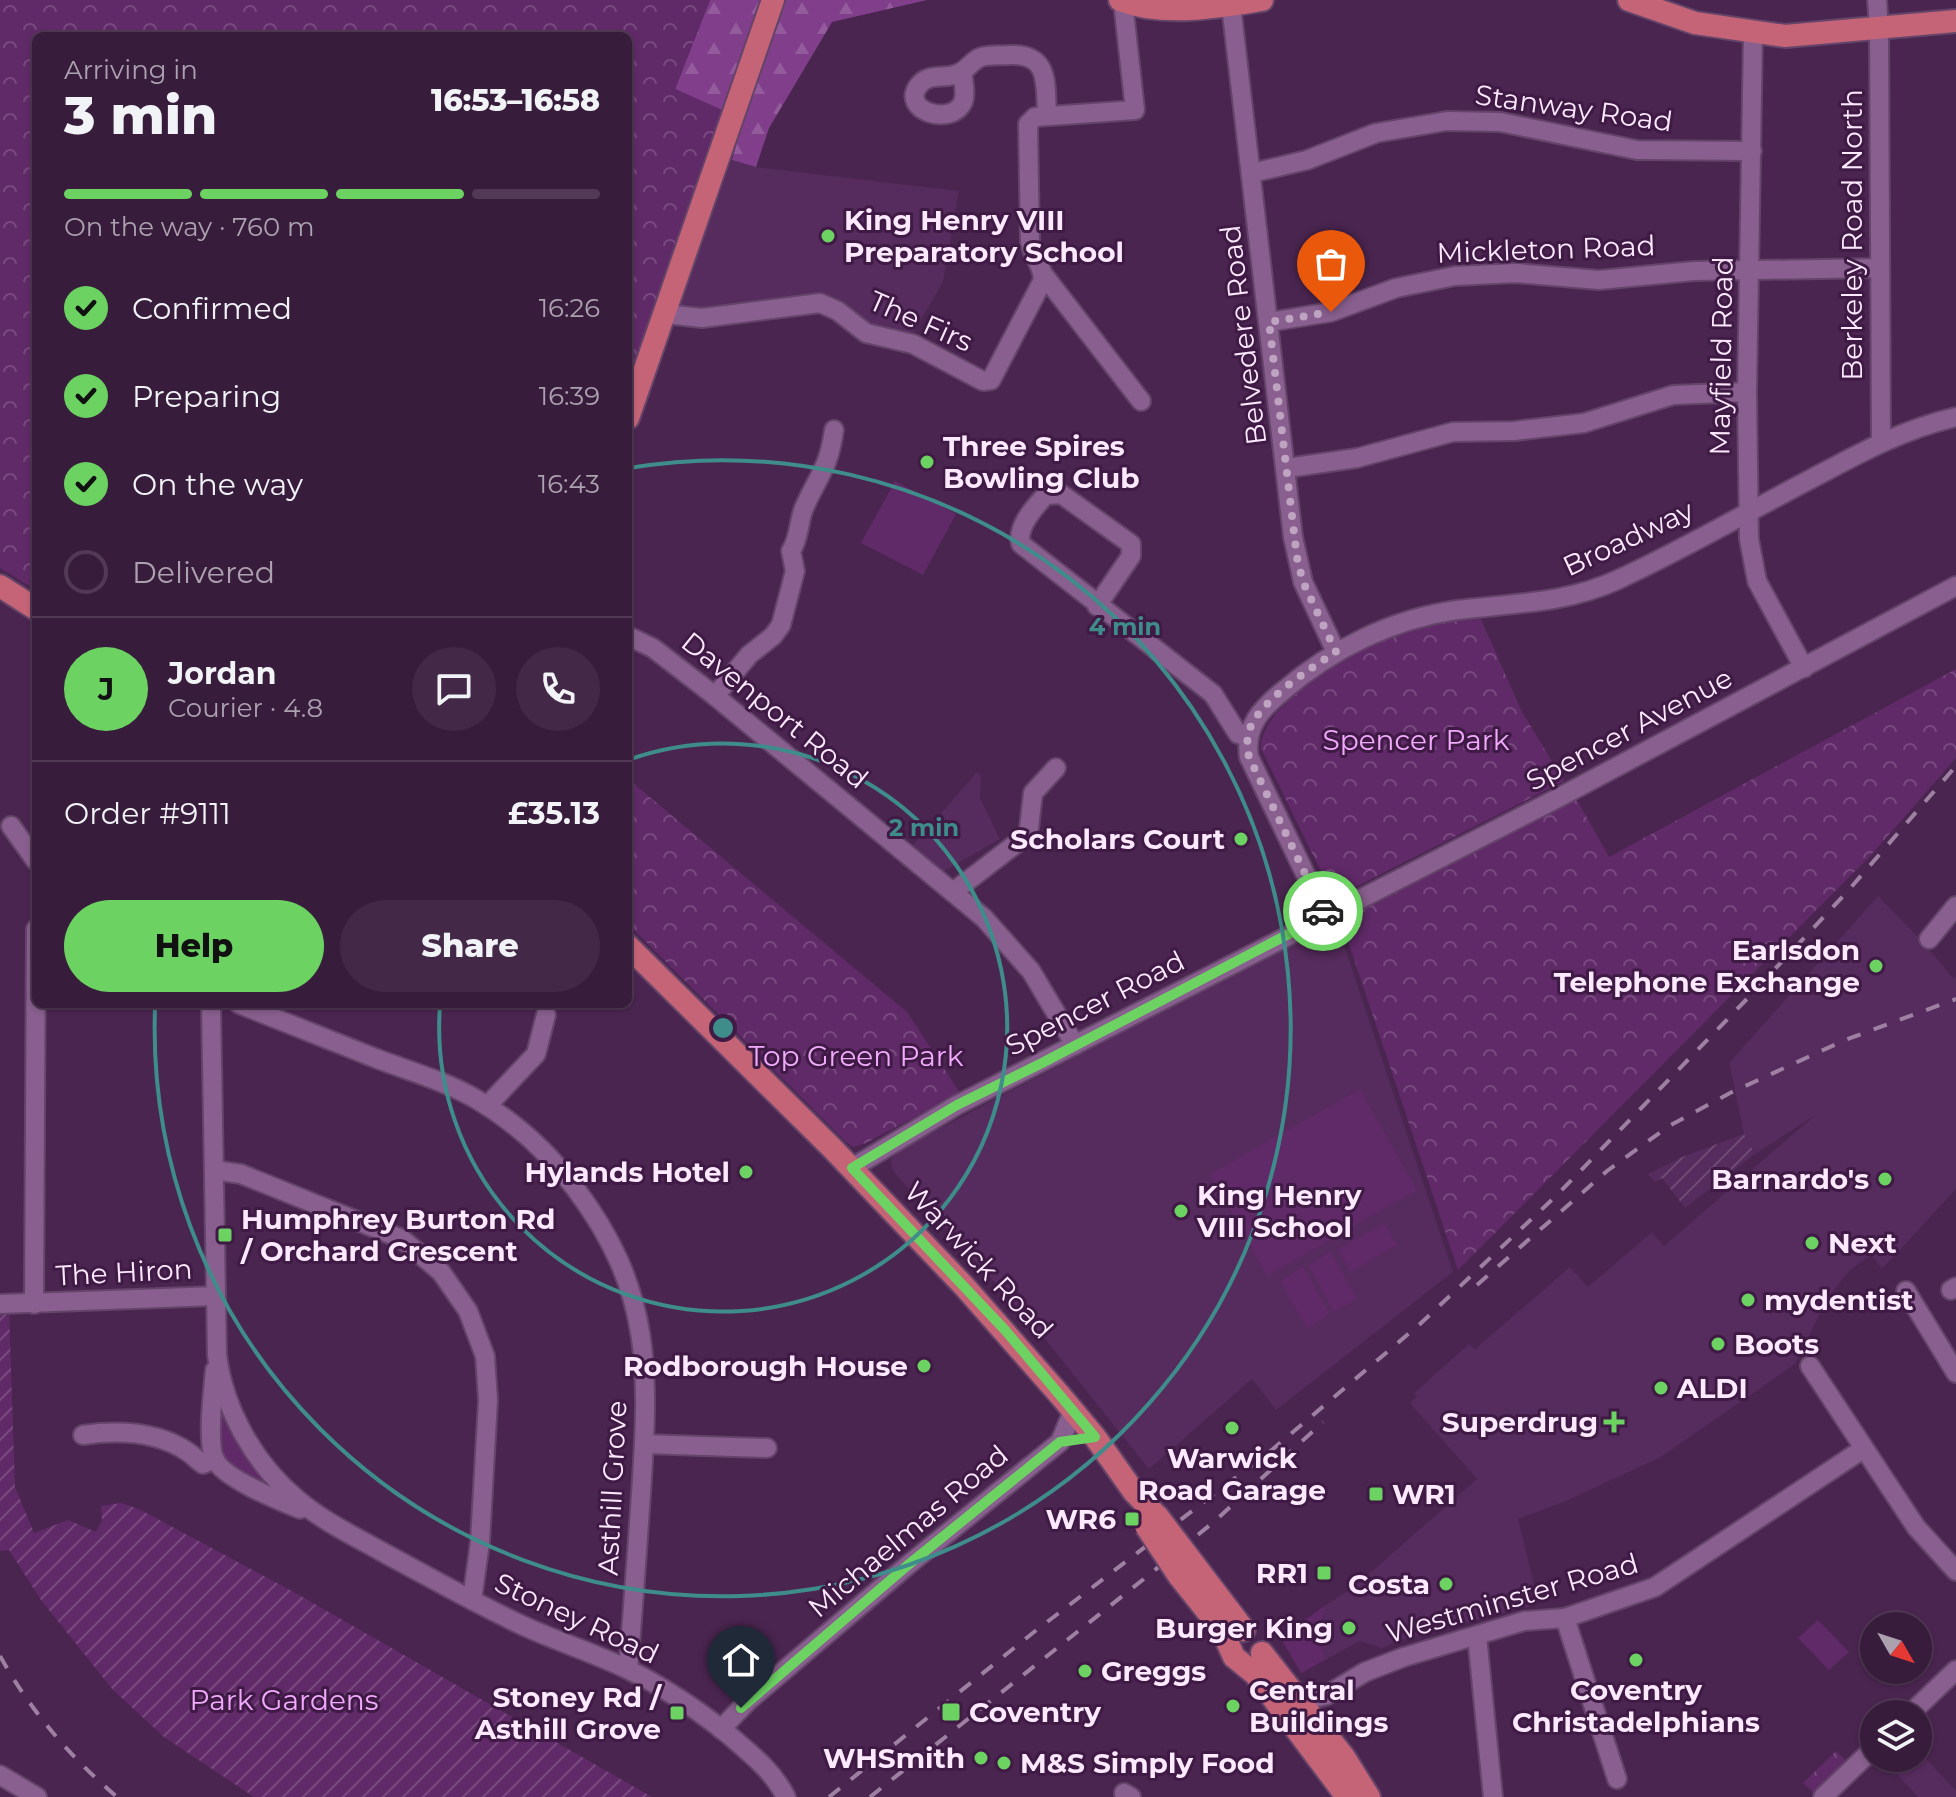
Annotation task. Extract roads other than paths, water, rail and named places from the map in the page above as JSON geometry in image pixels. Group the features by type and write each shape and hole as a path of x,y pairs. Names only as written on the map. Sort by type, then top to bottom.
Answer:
{"main road":[{"path":"632,407 773,0"},
{"path":"1122,1 1178,8 1262,0"},
{"path":"1629,0 1695,23 1785,36 1956,21"},
{"path":"0,586 32,606"},
{"name":"Warwick Road","path":"632,950 852,1168 1005,1330 1095,1437 1152,1522 1153,1541 1186,1569 1222,1630 1238,1646 1336,1791"},
{"path":"1238,1646 1256,1661 1262,1653 1344,1757 1369,1797"}],"street":[{"name":"Berkeley Road North","path":"1877,0 1881,441"},
{"path":"1122,1 1135,110 1047,116 1033,118 1028,124 1030,246 1043,274 1141,401"},
{"name":"Belvedere Road","path":"1231,5 1293,537 1303,582 1336,652"},
{"name":"Mayfield Road","path":"1753,33 1747,512 1751,557 1757,581 1804,668"},
{"path":"963,71 983,57 1019,55 1033,58 1043,71 1047,116"},
{"name":"Stanway Road","path":"1252,173 1307,160 1376,133 1447,121 1500,122 1653,152 1752,151"},
{"name":"Mickleton Road","path":"1269,322 1331,312 1396,288 1455,276 1516,273 1599,280 1694,271 1880,268"},
{"name":"The Firs","path":"665,314 702,318 820,303 838,311 866,333 913,344 986,381 993,377 1012,343 1042,285 1043,274"},
{"path":"1287,468 1357,458 1453,432 1542,429 1584,423 1682,394 1747,392"},
{"name":"Broadway","path":"1248,737 1250,727 1271,701 1302,675 1336,652 1389,628 1433,614 1541,603 1598,588 1881,441 1956,417"},
{"path":"715,696 749,655 773,636 781,625 795,571 791,551 798,539 805,508 829,461 834,430"},
{"path":"1097,606 1131,556 1131,544 1061,494 1046,495 1021,529 1018,538 1021,544 1097,606 1213,694 1238,734 1248,737 1249,757 1325,915"},
{"name":"Spencer Avenue","path":"1325,915 1558,798 1956,586"},
{"name":"Davenport Road","path":"632,638 653,648 715,696 953,892 1005,940 1031,971 1075,1045"},
{"path":"953,892 1026,836 1033,793 1056,768"},
{"path":"11,826 32,855"},
{"path":"1929,939 1956,906"},
{"name":"Spencer Road","path":"852,1168 957,1105 1325,915"},
{"name":"The Hiron","path":"34,1304 36,1008"},
{"path":"211,1008 217,1355 212,1397 215,1459"},
{"name":"Asthill Grove","path":"249,1008 450,1086 487,1106 523,1133 555,1163 598,1220 631,1289 646,1373 628,1669"},
{"path":"487,1106 536,1054 546,1015"},
{"path":"214,1170 241,1174 394,1234 418,1250 441,1272 468,1311 485,1356 488,1400 480,1542 472,1600"},
{"path":"1906,1291 1956,1373"},
{"name":"The Hiron","path":"0,1304 216,1296"},
{"name":"Stoney Road","path":"217,1355 226,1392 243,1434 281,1484 322,1517"},
{"path":"1810,1366 1916,1527 1956,1571"},
{"name":"Michaelmas Road","path":"721,1729 748,1701 896,1575 1060,1442 1073,1411"},
{"name":"Stoney Road","path":"83,1435 110,1432 153,1436 187,1451 203,1464 215,1459 225,1471 322,1517 472,1600 528,1628 628,1669 673,1695 721,1729 782,1790"},
{"path":"1060,1442 1095,1437"},
{"path":"644,1444 767,1448"},
{"name":"Westminster Road","path":"1296,1698 1317,1699 1365,1672 1404,1657 1524,1621 1565,1618 1655,1587 1863,1449"},
{"path":"1565,1618 1617,1779"},
{"path":"1477,1636 1493,1797"},
{"path":"1925,1700 1956,1670"},
{"path":"1322,1730 1329,1701 1335,1691"},
{"path":"1336,1791 1344,1757"},
{"path":"1823,1797 1860,1761"},
{"path":"0,1775 37,1797"}],"railway":[{"path":"829,1797 1034,1632 1273,1449 1420,1324 1557,1195 1745,1001 1847,892 1956,766"},
{"path":"1477,1285 1607,1171 1669,1126 1730,1093 1845,1040 1956,999"},
{"path":"870,1797 1216,1520 1323,1422"},
{"path":"0,1656 52,1732 117,1797"}],"place":[{"name":"King Henry VIII Preparatory School","path":"828,236"},
{"name":"Three Spires Bowling Club","path":"927,462"},
{"name":"Scholars Court","path":"1241,839"},
{"name":"Earlsdon Telephone Exchange","path":"1876,966"},
{"name":"Hylands Hotel","path":"746,1172"},
{"name":"Barnardo's","path":"1885,1179"},
{"name":"King Henry VIII School","path":"1181,1211"},
{"name":"Humphrey Burton Rd / Orchard Crescent","path":"225,1235"},
{"name":"Next","path":"1812,1243"},
{"name":"mydentist","path":"1748,1300"},
{"name":"Boots","path":"1718,1344"},
{"name":"Rodborough House","path":"924,1366"},
{"name":"ALDI","path":"1661,1388"},
{"name":"Superdrug","path":"1614,1422"},
{"name":"Warwick Road Garage","path":"1232,1428"},
{"name":"WR1","path":"1376,1494"},
{"name":"WR6","path":"1132,1519"},
{"name":"RR1","path":"1324,1573"},
{"name":"Costa","path":"1446,1584"},
{"name":"Burger King","path":"1349,1628"},
{"name":"Coventry Christadelphians","path":"1636,1660"},
{"name":"Greggs","path":"1085,1671"},
{"name":"Central Buildings","path":"1233,1706"},
{"name":"Coventry","path":"951,1712"},
{"name":"Stoney Rd / Asthill Grove","path":"677,1713"},
{"name":"WHSmith","path":"981,1758"},
{"name":"M&S Simply Food","path":"1004,1763"}],"park label":[{"name":"Spencer Park","path":"1416,740"},
{"name":"Top Green Park","path":"856,1056"},
{"name":"Park Gardens","path":"284,1700"}]}
